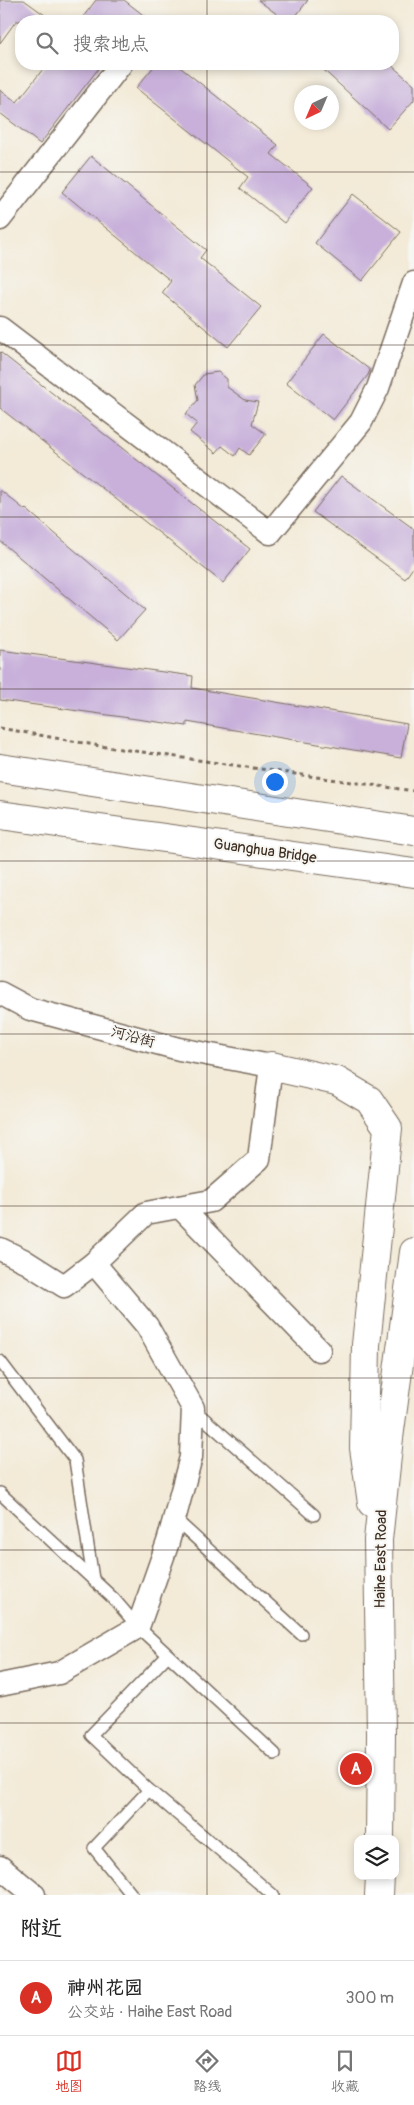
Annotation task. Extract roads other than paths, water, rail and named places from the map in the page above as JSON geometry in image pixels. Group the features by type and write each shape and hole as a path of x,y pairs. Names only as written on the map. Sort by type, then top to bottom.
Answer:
{"main road":[{"path":"0,768 414,831"},
{"name":"Guanghua Bridge","path":"0,815 414,873"},
{"path":"271,1066 337,1081 369,1100 388,1128 366,1345 364,1448 378,1540"},
{"name":"Haihe East Road","path":"380,1835 381,1734 378,1540 389,1438 414,1252"},
{"path":"379,1895 380,1880"}],"street":[{"path":"0,219 116,70"},
{"path":"0,328 270,533 361,422 378,388 414,283"},
{"name":"河沿街","path":"0,993 30,1009 179,1049 271,1066"},
{"path":"0,1249 23,1260 64,1286 94,1263 146,1213 211,1201 259,1159 271,1066"},
{"path":"180,1207 318,1350"},
{"path":"0,1685 59,1673 138,1627 168,1542 190,1457 193,1408 147,1326 94,1263"},
{"path":"0,1867 34,1895"}],"lane":[{"path":"0,1361 75,1460 93,1579"},
{"path":"193,1408 314,1515"},
{"path":"0,1493 114,1598 138,1627 276,1754"},
{"path":"174,1519 301,1634"},
{"path":"168,1655 91,1736 149,1790 273,1895"},
{"path":"132,1895 94,1848 149,1790"}],"place":[{"name":"神州花园","path":"356,1769"}]}
